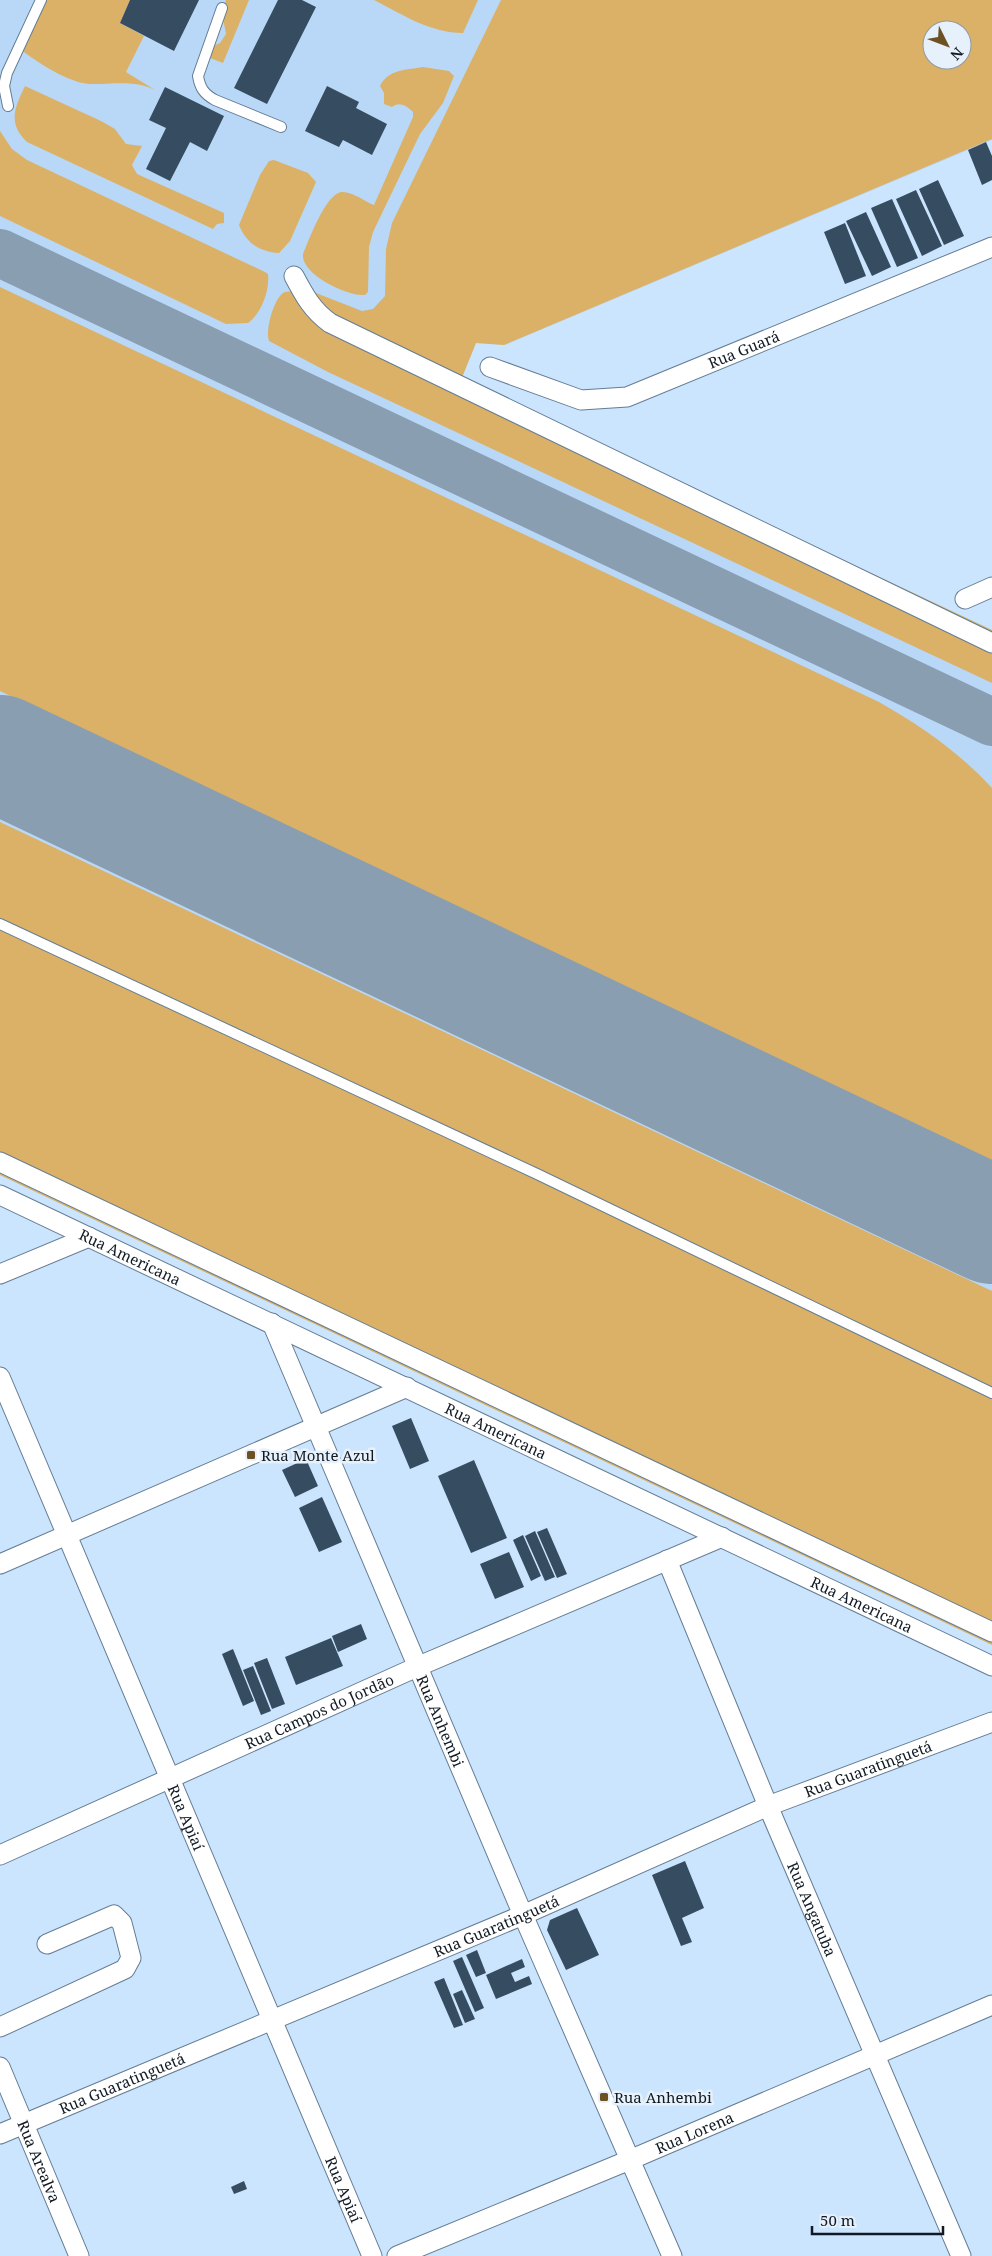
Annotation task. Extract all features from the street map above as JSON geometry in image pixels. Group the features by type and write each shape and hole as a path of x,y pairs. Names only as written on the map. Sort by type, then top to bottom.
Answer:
{"street":[{"name":"Rua Guará","path":"490,367 581,400 627,397 992,247"},
{"path":"294,276 308,303 330,323 992,643"},
{"path":"965,599 992,587"},
{"path":"0,1162 992,1632"},
{"name":"Rua Americana","path":"0,1195 992,1666"},
{"path":"0,1274 89,1236"},
{"name":"Rua Anhembi","path":"272,1323 523,1915 632,2159 672,2256"},
{"name":"Rua Apiaí","path":"0,1377 372,2256"},
{"path":"0,1564 407,1387"},
{"name":"Rua Campos do Jordão","path":"0,1855 419,1666 722,1537"},
{"name":"Rua Angatuba","path":"668,1560 768,1806 961,2256"},
{"name":"Rua Guaratinguetá","path":"0,2134 523,1915 768,1806 992,1722"},
{"path":"0,2027 125,1968 131,1958 122,1923 114,1915 47,1944"},
{"name":"Rua Lorena","path":"397,2256 632,2159 992,2005"},
{"name":"Rua Arealva","path":"0,2067 79,2256"}],"lane":[{"path":"8,106 4,86 7,73 41,0"},
{"path":"222,8 198,76 200,87 206,95 215,100 281,127"},
{"path":"0,924 554,1183 992,1393"}],"shaded area":[{"path":"0,0 992,0 992,140 505,345 476,343 461,380 992,630 992,1644 0,1175"},
{"path":"43,0 130,0 120,23 144,36 126,72 155,90 133,84 93,84 75,81 45,66 20,49"},
{"path":"226,0 249,0 223,63 205,56 208,48 220,43 226,34 223,13"},
{"path":"374,0 478,0 463,33 428,27"},
{"path":"501,0 992,0 992,139 504,345 476,343 461,380 992,630 992,683 328,372 269,341 268,330 271,314 277,300 285,292 313,295 316,293 362,311 373,309 385,296 386,249 392,223"},
{"path":"423,67 449,71 454,76 443,103 420,134 373,232 369,247 368,292 365,295 357,295 326,283 309,269 304,262 303,254 318,219 335,195 341,192 349,193 374,205 413,117 413,112 406,106 397,104 392,107 384,104 384,93 380,86 383,80 393,73"},
{"path":"25,86 115,129 126,144 142,146 132,165 137,174 224,213 224,223 217,224 213,229 27,142 17,128 15,121 18,101"},
{"path":"0,131 12,149 27,160 268,274 268,287 264,301 257,314 248,323 226,324 0,216"},
{"path":"274,160 308,173 316,182 290,241 279,253 266,251 250,242 239,225 260,175 269,161"},
{"path":"0,287 879,702 910,720 953,751 992,788 992,1161 0,691"},
{"path":"0,822 992,1291 992,1645 0,1175"}],"building":[{"path":"130,0 199,0 174,51 120,23"},
{"path":"278,0 302,0 316,7 267,104 234,88"},
{"path":"327,86 359,102 356,108 387,124 372,155 343,140 339,147 305,131"},
{"path":"165,87 224,116 207,151 190,142 170,181 146,169 166,128 149,120"},
{"path":"986,142 992,156 992,180 982,185 968,150"},
{"path":"938,180 964,236 944,245 919,189"},
{"path":"916,190 942,246 922,256 896,199"},
{"path":"892,199 918,258 897,267 871,208"},
{"path":"866,212 891,267 872,276 846,221"},
{"path":"845,223 866,276 845,284 824,232"},
{"path":"411,1418 429,1461 410,1469 392,1426"},
{"path":"306,1459 318,1486 295,1497 282,1470"},
{"path":"474,1460 507,1538 471,1553 438,1476"},
{"path":"322,1497 342,1542 319,1552 299,1508"},
{"path":"547,1528 567,1574 557,1578 537,1532"},
{"path":"535,1531 555,1577 545,1581 525,1536"},
{"path":"523,1535 541,1576 531,1581 513,1540"},
{"path":"509,1552 524,1587 495,1599 480,1564"},
{"path":"361,1624 367,1639 338,1652 332,1636"},
{"path":"331,1638 343,1666 296,1685 285,1657"},
{"path":"233,1649 254,1701 243,1706 222,1654"},
{"path":"267,1658 285,1704 272,1709 254,1663"},
{"path":"253,1666 271,1711 261,1715 243,1670"},
{"path":"685,1861 704,1908 682,1918 692,1942 681,1946 652,1875"},
{"path":"577,1908 599,1955 566,1970 547,1930 550,1920"},
{"path":"477,1950 486,1973 476,1977 466,1955"},
{"path":"462,1957 484,2008 475,2012 453,1961"},
{"path":"522,1959 525,1967 511,1973 515,1982 529,1976 532,1984 496,1999 486,1975"},
{"path":"444,1978 463,2025 454,2028 434,1982"},
{"path":"462,1990 475,2019 465,2023 453,1994"},
{"path":"244,2181 247,2189 234,2194 231,2187"}],"taxiway":[{"path":"0,253 992,722"}],"runway":[{"path":"0,754 992,1225"}],"place":[{"name":"Rua Monte Azul","path":"251,1455"},
{"name":"Rua Anhembi","path":"604,2097"}]}
